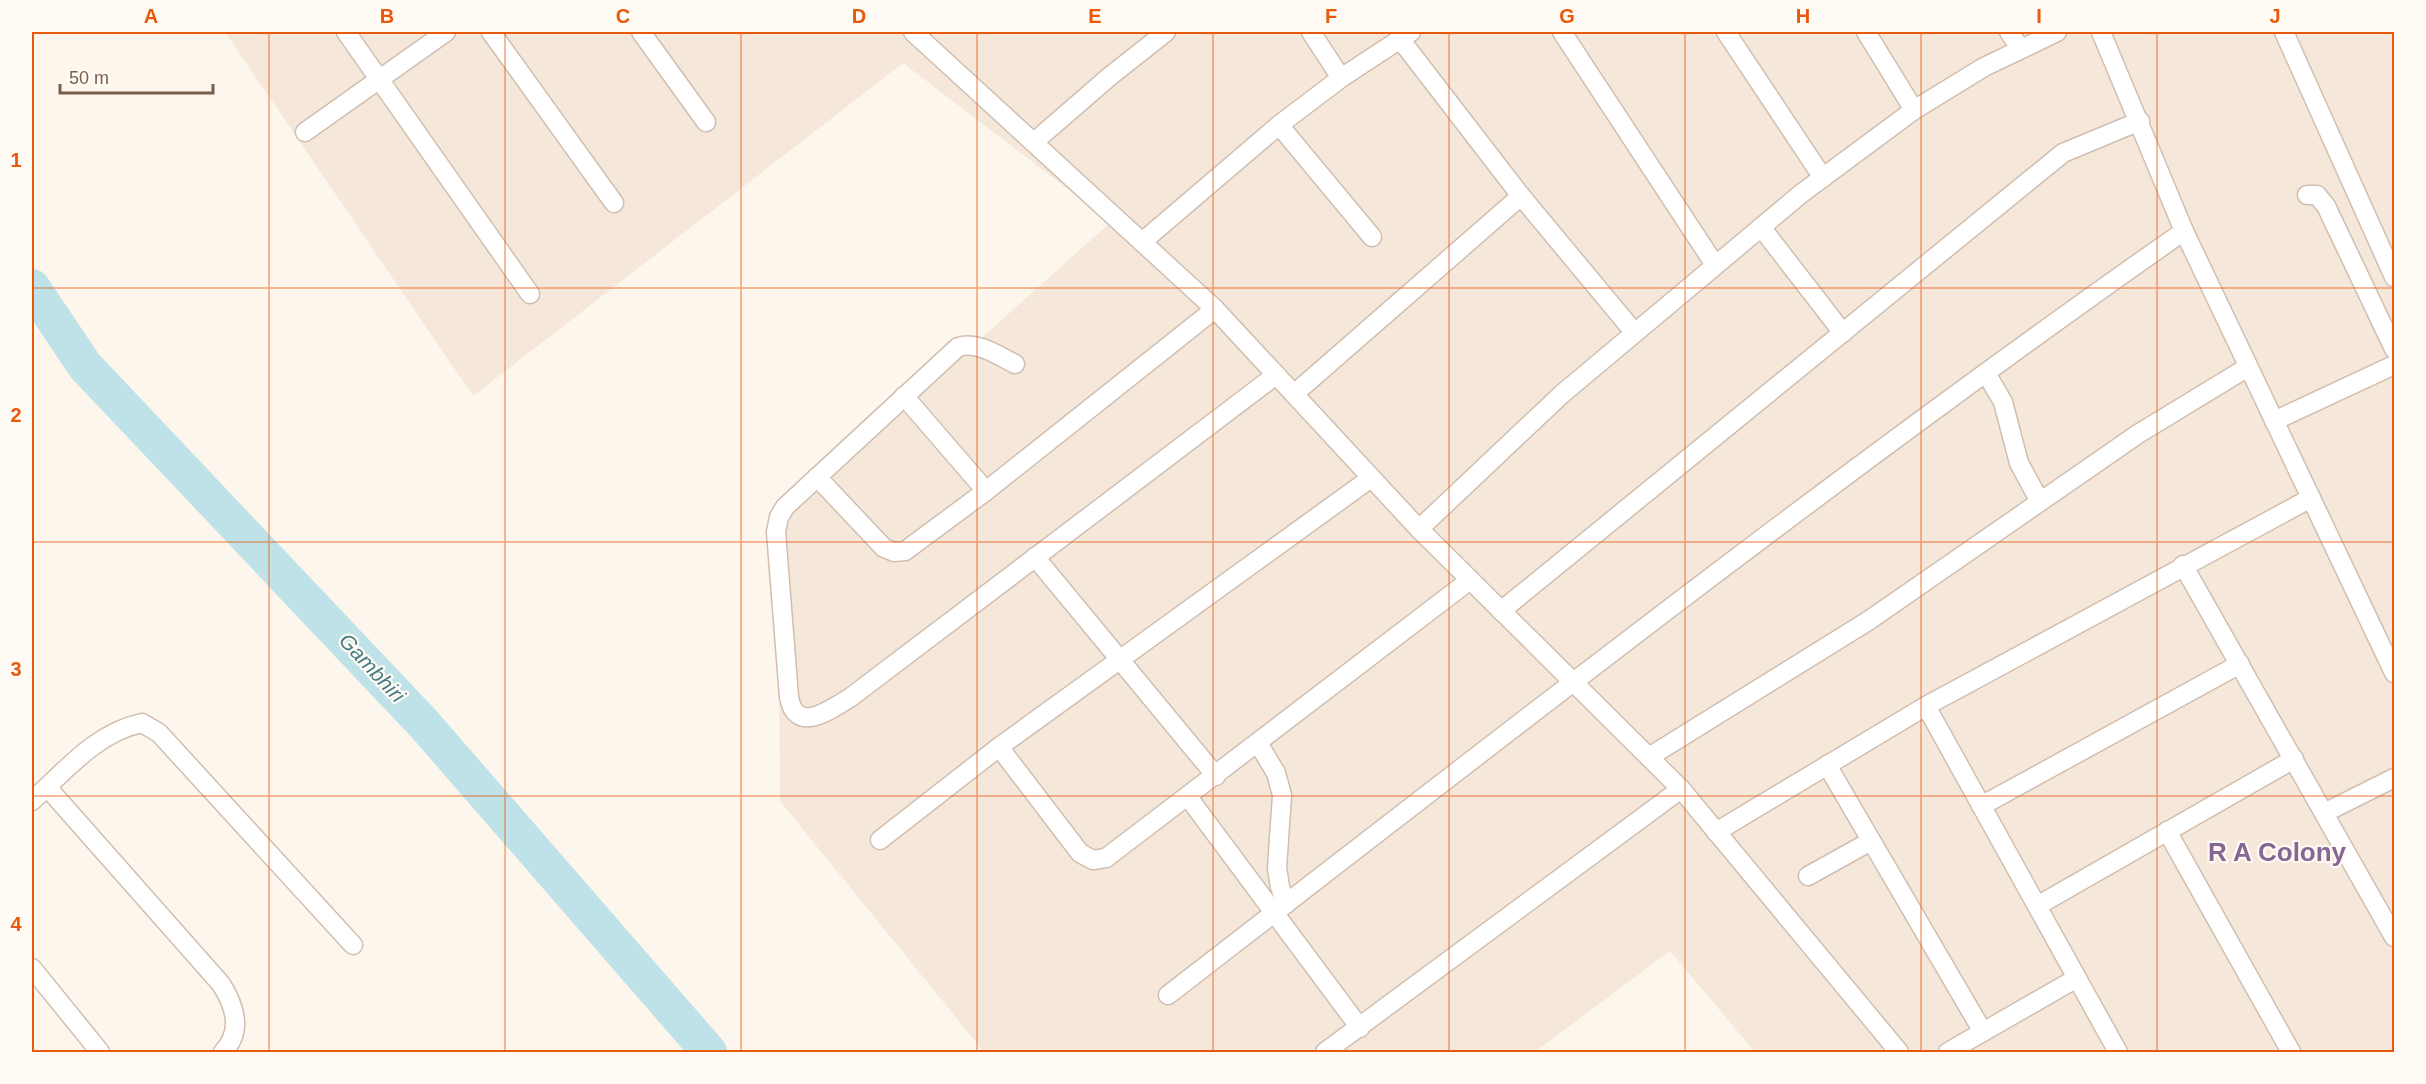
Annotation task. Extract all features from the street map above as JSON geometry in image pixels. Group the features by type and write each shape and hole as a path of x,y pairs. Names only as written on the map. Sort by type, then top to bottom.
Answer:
{"street":[{"path":"346,32 530,294"},
{"path":"305,132 446,32"},
{"path":"491,32 614,203"},
{"path":"641,32 706,122"},
{"path":"913,32 1215,309 1419,529 1681,789 1899,1053"},
{"path":"1034,142 1109,77 1166,32"},
{"path":"1311,32 1341,78"},
{"path":"1562,32 1715,265"},
{"path":"1726,32 1823,178"},
{"path":"1866,32 1914,110"},
{"path":"2010,32 2020,49"},
{"path":"1419,529 1498,452 1634,332 1823,178 1914,110 1984,67 2057,32"},
{"path":"2101,32 2184,231 2394,672"},
{"path":"2284,32 2394,277"},
{"path":"1142,242 1279,125 1341,78 1406,35 1521,196 1634,332"},
{"path":"1501,611 2063,153 2140,121"},
{"path":"1279,125 1372,237"},
{"path":"2307,195 2317,195 2326,206 2394,349"},
{"path":"1294,394 1521,196"},
{"path":"1761,227 1843,333"},
{"path":"1168,995 1574,682 1986,373 2184,231"},
{"path":"817,477 873,538 894,552 905,551 986,491 1215,309"},
{"path":"1015,364 981,347 968,344 958,347 785,507 779,517 776,532 789,698 791,709 798,715 810,718 822,714 851,697 1276,375"},
{"path":"2274,421 2394,365"},
{"path":"1649,757 1868,621 2039,500 2138,434 2248,367"},
{"path":"1986,373 2003,402 2019,463 2039,500"},
{"path":"904,396 986,491"},
{"path":"880,840 999,747 1371,478"},
{"path":"1716,832 1926,706 2183,565 2311,498"},
{"path":"1035,557 1216,776"},
{"path":"2183,565 2394,937"},
{"path":"999,747 1080,853 1093,860 1106,858 1470,580"},
{"path":"1981,806 2240,664"},
{"path":"1926,706 2118,1053"},
{"path":"32,801 99,740 124,727 142,723 159,733 353,945"},
{"path":"1258,743 1276,773 1282,795 1277,868 1280,908"},
{"path":"2037,906 2294,759"},
{"path":"1827,765 1983,1032"},
{"path":"2324,813 2394,778"},
{"path":"47,787 221,984 233,1003 236,1025 230,1045 224,1053"},
{"path":"1325,1053 1681,789"},
{"path":"1188,797 1280,908 1360,1028"},
{"path":"2167,831 2291,1053"},
{"path":"1808,876 1871,841"},
{"path":"32,968 100,1053"},
{"path":"1948,1053 2076,978"}],"shaded area":[{"path":"225,32 2394,32 2394,1052 1755,1052 1670,951 1535,1052 984,1052 780,801 778,520 1111,222 903,63 473,396"}],"waterway":[{"name":"Gambhiri","path":"32,287 85,366 424,724 709,1052"}],"district":[{"name":"R A Colony","path":"2277,852"}]}
